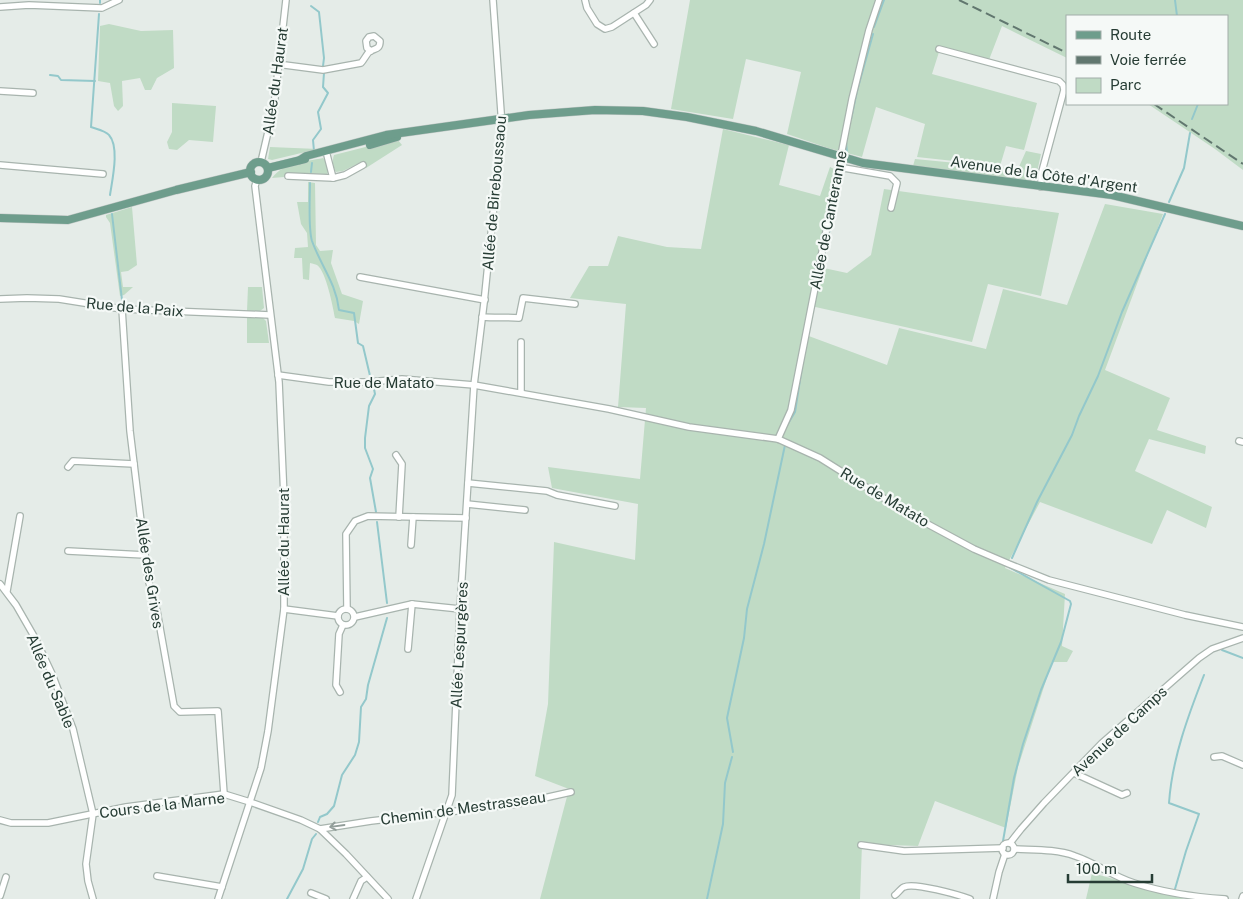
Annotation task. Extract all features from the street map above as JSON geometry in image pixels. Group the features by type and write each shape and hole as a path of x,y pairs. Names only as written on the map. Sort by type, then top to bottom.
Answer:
{"main road":[{"name":"Avenue de la Côte d'Argent","path":"264,165 300,160 391,140 406,133 578,110 624,110 660,113 756,131 890,172 1041,187 1130,199 1243,226"},
{"path":"254,164 264,165 268,173 265,177 257,179 253,177 251,172 254,164"},
{"path":"0,218 68,220 176,190 251,172"}],"street":[{"path":"0,7 29,5 102,8 119,0"},
{"name":"Allée du Haurat","path":"264,165 274,106 277,64 286,0"},
{"name":"Allée de Bireboussaou","path":"474,385 502,119 493,0"},
{"path":"585,0 587,8 601,28 612,27 646,5 650,0"},
{"name":"Allée de Canteranne","path":"778,439 791,410 854,90 869,30 879,0"},
{"path":"634,13 654,44"},
{"path":"939,49 1059,81 1063,85 1064,90 1041,175 1041,187"},
{"path":"277,64 323,70 361,63 371,51"},
{"path":"0,91 33,94"},
{"path":"327,153 333,178"},
{"path":"0,165 103,174"},
{"path":"288,176 333,178 345,175 363,165"},
{"path":"844,168 890,172 897,183 891,208"},
{"name":"Allée du Haurat","path":"218,899 261,768 268,731 284,609 283,477 278,375 255,186 257,179"},
{"path":"360,277 484,300"},
{"path":"482,317 499,319 504,317 519,318 523,298 575,304"},
{"name":"Rue de la Paix","path":"0,299 59,299 122,309 270,315"},
{"name":"Allée des Grives","path":"122,309 130,431 148,579 156,610 174,706 180,712 218,711 224,794"},
{"path":"521,342 521,392"},
{"name":"Rue de Matato","path":"278,375 329,382 372,382 402,379 474,385 521,392 689,427 778,439 820,458 910,514 1009,564 1049,580 1185,615 1243,627"},
{"name":"Allée Lespurgères","path":"416,899 452,795 460,609 474,385"},
{"path":"396,455 402,464 399,517"},
{"path":"68,467 73,461 134,464"},
{"path":"468,483 547,491 557,495 615,506"},
{"path":"467,504 525,510"},
{"path":"7,591 20,516"},
{"path":"348,609 346,534 355,521 368,516 466,518"},
{"path":"411,545 413,517"},
{"path":"68,551 146,555"},
{"name":"Allée du Sable","path":"0,584 7,591 35,638 65,706 80,754 93,814"},
{"path":"355,617 412,604 460,609"},
{"path":"408,648 412,604"},
{"path":"284,609 338,616"},
{"path":"348,609 352,611 355,617 349,625 343,625 339,621 338,616 340,611 348,609"},
{"path":"340,692 336,685 339,634 343,625"},
{"name":"Avenue de Camps","path":"1012,846 1021,829 1102,743 1212,648 1243,638"},
{"path":"1214,757 1222,756 1243,765"},
{"path":"1074,772 1122,795 1127,794"},
{"name":"Chemin de Mestrasseau","path":"320,829 354,823 517,804 570,792"},
{"name":"Cours de la Marne","path":"0,820 11,823 48,823 141,805 224,794 301,820 320,829 388,899"},
{"path":"93,814 86,864 93,899"},
{"path":"861,845 904,851 1002,848 1004,844 1076,856 1133,883 1185,896 1225,899"},
{"path":"1005,854 1013,854 1012,846"},
{"path":"993,899 1005,854 1002,848"},
{"path":"157,876 222,887"},
{"path":"0,896 6,877"},
{"path":"353,899 361,881 367,877"},
{"path":"895,895 904,886 913,886 956,894 970,899"},
{"path":"312,893 326,899"}],"green space":[{"path":"690,0 1243,0 1243,170 1149,105 1228,105 1228,15 1066,15 1066,58 1002,26 987,65 939,52 932,74 1037,103 1024,150 1006,146 1000,166 917,157 925,124 876,107 862,157 787,134 801,72 746,59 733,119 671,109"},
{"path":"109,24 141,31 173,30 174,68 157,78 151,90 145,90 140,78 122,81 123,106 118,111 114,106 110,83 98,81 100,26"},
{"path":"172,103 216,106 213,142 189,140 177,150 169,149 167,142 172,132"},
{"path":"723,129 789,145 779,185 820,196 830,167 836,170 819,267 847,273 871,255 884,189 1059,213 1041,296 988,284 972,342 811,306 806,335 887,365 899,328 986,349 1003,289 1067,305 1105,204 1163,214 1105,370 1170,398 1157,430 1206,446 1205,454 1149,439 1135,471 1212,507 1206,528 1167,510 1152,544 1040,502 1005,568 1065,594 1062,646 1073,651 1067,662 1052,662 1018,767 1006,828 935,801 918,846 862,844 860,899 540,899 569,789 535,776 548,704 554,542 635,560 638,504 552,488 548,467 640,479 646,408 618,407 626,304 570,298 589,266 608,266 618,236 667,247 701,249"},
{"path":"397,139 402,145 366,168 361,162 343,171 336,172 333,162 334,155"},
{"path":"270,147 318,149 272,160 268,159"},
{"path":"1026,151 1041,154 1035,181 913,166 915,159 1018,169"},
{"path":"323,158 327,174 289,173 284,177 272,178 282,169 289,166"},
{"path":"308,182 315,183 316,245 320,251 333,250 331,263 342,294 363,301 359,324 354,321 335,318 329,290 320,269 317,265 310,263 309,280 303,279 302,258 294,258 295,248 308,247 307,233 301,224 297,202 308,202"},
{"path":"132,207 137,265 128,271 121,272 123,287 133,287 120,296 110,223 106,215"},
{"path":"248,287 262,287 264,308 260,311 247,311"},
{"path":"262,317 266,321 269,343 247,343 247,318"},
{"path":"1092,873 1185,899 1086,899"}],"waterway":[{"path":"874,27 884,0"},
{"path":"1175,0 1177,15"},
{"path":"311,6 319,12 324,58 323,66"},
{"path":"99,14 91,127 106,132 112,140 114,147 115,156 110,195"},
{"path":"851,119 873,34"},
{"path":"314,151 313,140 321,129 318,112 328,93 323,87 324,73"},
{"path":"50,75 58,76 61,80 95,81"},
{"path":"1192,119 1198,105"},
{"path":"1169,202 1184,168 1190,133"},
{"path":"846,141 847,154"},
{"path":"311,172 312,163"},
{"path":"310,183 312,241 332,283 339,310 354,313 358,343 363,346 371,380"},
{"path":"112,214 122,300"},
{"path":"1012,558 1037,502 1072,435 1098,376 1122,312 1165,214"},
{"path":"823,262 830,228"},
{"path":"786,427 795,412 802,367"},
{"path":"373,384 375,394 369,406 365,448 373,469 370,478 376,512"},
{"path":"733,752 727,718 744,638 747,609 764,544 785,445"},
{"path":"377,522 387,603"},
{"path":"1003,841 1014,778 1023,744 1041,690 1061,642 1071,604 1070,601 1009,567"},
{"path":"318,822 320,817 327,814 334,806 342,775 355,755 359,742 361,707 366,699 368,685 387,618"},
{"path":"1222,650 1243,658"},
{"path":"1175,889 1199,814 1169,803 1173,770 1192,706 1204,675"},
{"path":"707,899 723,824 725,783 732,757"},
{"path":"287,899 303,869 312,839 316,834"}],"railway":[{"path":"959,0 1066,53"},
{"path":"1155,105 1243,164"}]}
